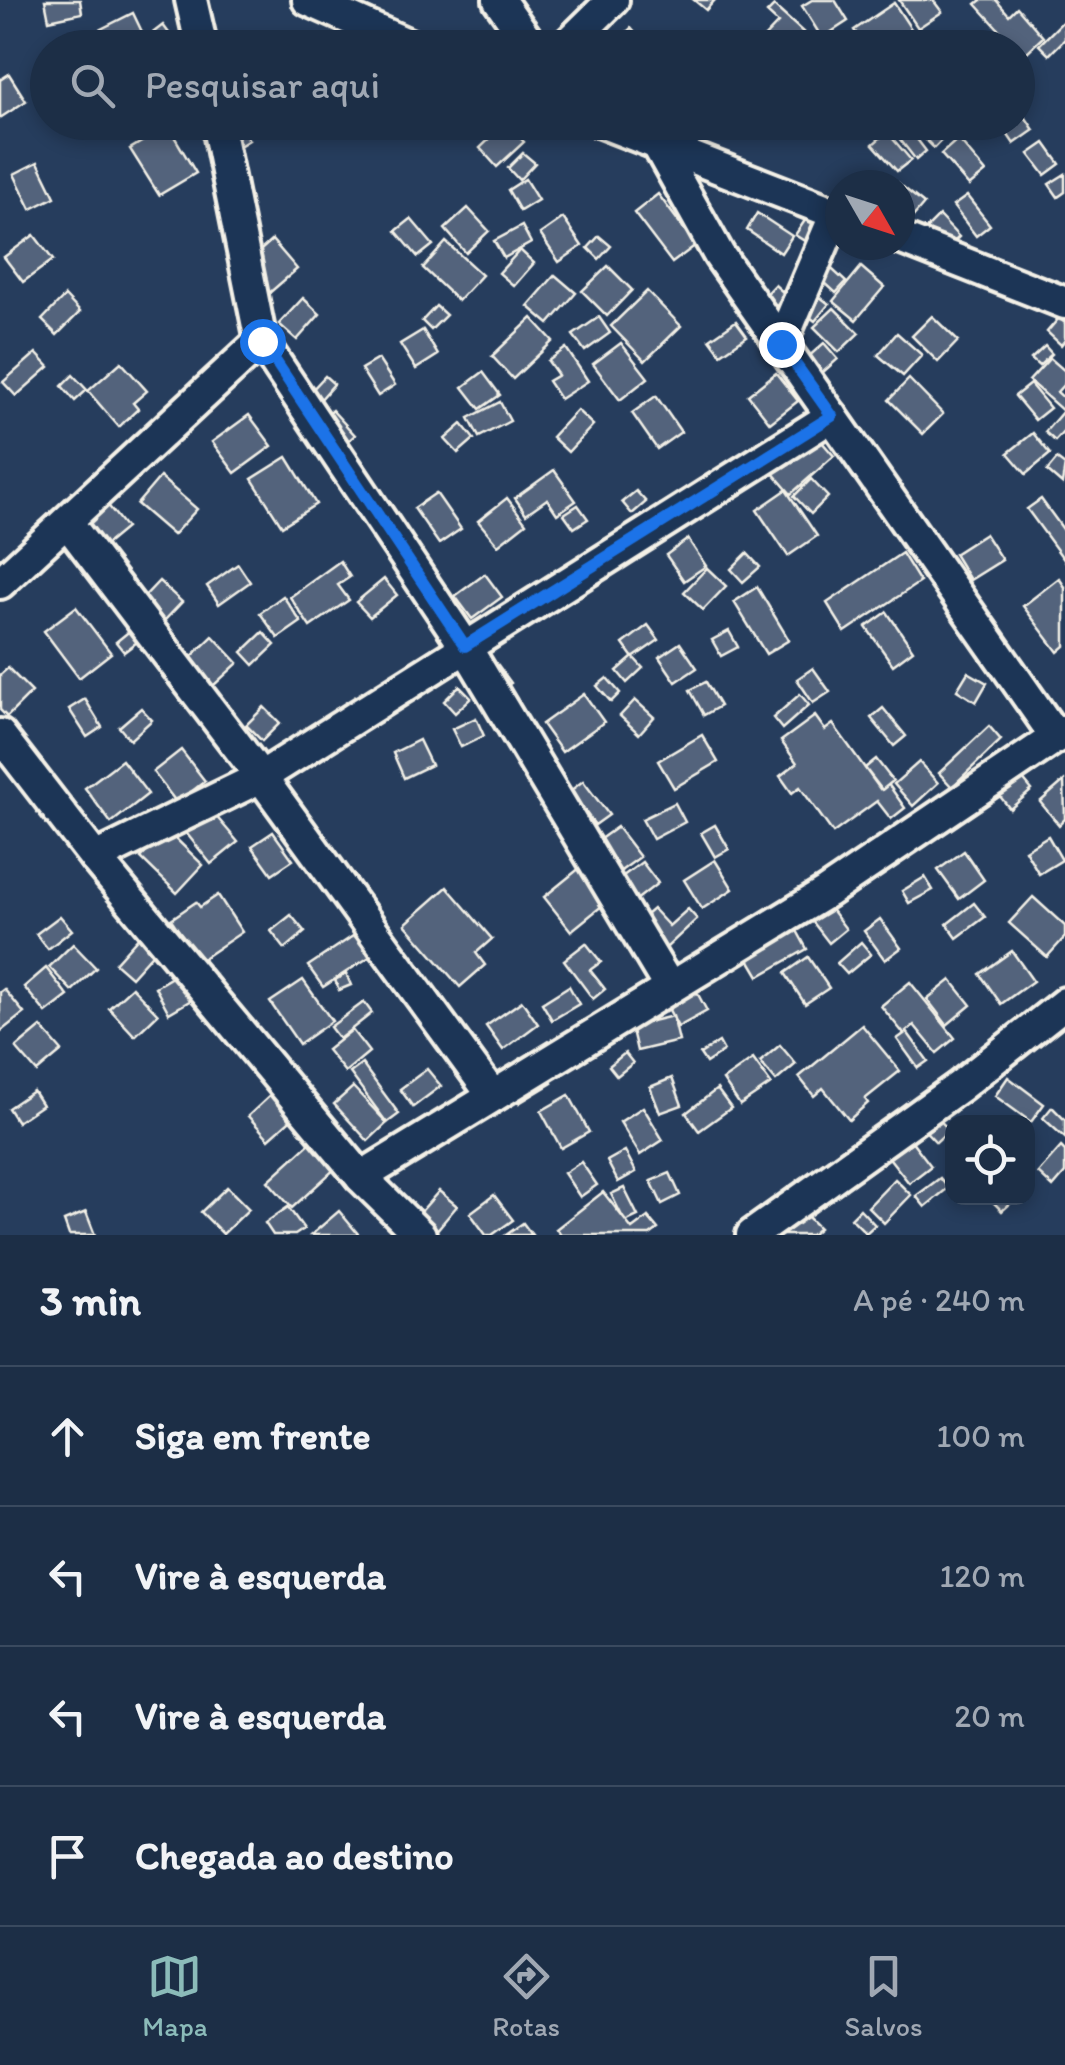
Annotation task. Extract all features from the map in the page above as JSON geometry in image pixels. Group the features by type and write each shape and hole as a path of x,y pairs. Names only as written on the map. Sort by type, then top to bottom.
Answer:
{"street":[{"path":"191,0 198,30"},
{"path":"308,0 376,30"},
{"path":"499,0 520,30"},
{"path":"582,30 613,0"},
{"path":"221,140 262,341 465,646 670,988"},
{"path":"650,140 825,209"},
{"path":"361,1177 827,892 1061,734 719,255 656,142"},
{"path":"781,344 825,244"},
{"path":"915,244 1065,303"},
{"path":"0,584 262,341"},
{"path":"95,858 261,778 832,416"},
{"path":"67,522 261,778 493,1096"},
{"path":"0,736 95,858 361,1177 420,1235"},
{"path":"752,1235 960,1086 1065,1003"}],"building":[{"path":"45,0 80,0 82,13 49,20"},
{"path":"694,0 715,0 706,10"},
{"path":"812,0 835,0 848,21 834,30 817,30 802,6"},
{"path":"899,0 933,0 942,12 918,28"},
{"path":"996,0 1009,15 1017,7 1043,37 1035,45 1035,30 1000,30 976,4"},
{"path":"894,3 912,30 854,30"},
{"path":"774,6 801,30 771,30 778,23 767,13"},
{"path":"133,13 141,30 99,30"},
{"path":"1064,20 1065,39 1049,55 1039,45"},
{"path":"9,74 26,101 0,118 0,80"},
{"path":"145,140 176,140 196,173 159,195 130,149"},
{"path":"220,140 249,140 228,153"},
{"path":"488,140 524,142 497,167 480,148"},
{"path":"878,140 894,140 911,160 896,170 873,144"},
{"path":"900,140 918,140 926,151 916,160"},
{"path":"926,140 942,140 934,148"},
{"path":"959,140 986,172 969,186 941,154"},
{"path":"1045,143 1060,164 1045,175 1029,154"},
{"path":"523,153 535,163 519,180 508,168"},
{"path":"38,162 55,197 31,209 14,174"},
{"path":"1065,174 1065,192 1058,197 1049,184"},
{"path":"525,179 538,200 520,211 508,190"},
{"path":"658,194 696,245 672,263 634,213"},
{"path":"967,196 990,225 976,236 953,206"},
{"path":"915,197 924,204 915,215"},
{"path":"468,208 489,231 466,253 445,229"},
{"path":"812,210 825,219 808,243 795,235"},
{"path":"757,213 792,236 781,253 747,230"},
{"path":"939,216 959,237 947,249 927,228"},
{"path":"563,218 582,246 559,262 540,234"},
{"path":"411,219 433,245 418,257 396,231"},
{"path":"522,226 531,243 504,258 494,241"},
{"path":"34,235 53,260 23,282 4,257"},
{"path":"599,236 611,246 599,259 588,248"},
{"path":"272,240 297,269 267,295 242,267"},
{"path":"446,242 482,275 458,301 423,268"},
{"path":"520,250 534,263 514,286 499,273"},
{"path":"822,260 846,282 836,293 812,271"},
{"path":"608,266 632,290 607,316 582,291"},
{"path":"861,267 884,287 856,320 833,301"},
{"path":"555,275 576,293 549,324 528,306"},
{"path":"775,285 810,316 796,332 760,301"},
{"path":"647,291 681,326 645,361 611,326"},
{"path":"815,293 829,304 815,321 801,310"},
{"path":"65,296 80,312 57,335 42,320"},
{"path":"303,298 320,314 297,340 279,324"},
{"path":"436,306 446,315 431,330 422,321"},
{"path":"834,308 859,333 839,352 814,327"},
{"path":"932,316 958,341 938,362 912,336"},
{"path":"599,317 610,333 585,351 573,335"},
{"path":"532,318 553,341 513,379 492,356"},
{"path":"1059,318 1065,323 1065,340 1061,345 1047,332"},
{"path":"736,321 747,336 721,354 710,339"},
{"path":"423,330 438,355 416,369 400,344"},
{"path":"897,333 922,355 903,376 878,355"},
{"path":"621,343 648,378 620,400 593,364"},
{"path":"824,343 838,359 813,381 799,365"},
{"path":"1045,346 1052,354 1039,366 1031,359"},
{"path":"566,348 588,381 560,399 548,381 558,375 548,361"},
{"path":"36,353 49,367 16,396 3,382"},
{"path":"1050,358 1065,371 1065,383 1057,392 1065,399 1065,430 1055,441 1045,432 1063,411 1029,381"},
{"path":"378,359 395,385 378,396 361,369"},
{"path":"121,362 147,391 133,403 138,409 119,427 88,391"},
{"path":"483,372 500,395 480,409 463,387"},
{"path":"776,373 798,401 770,423 748,395"},
{"path":"73,375 87,390 75,401 62,386"},
{"path":"325,376 334,384 320,400 311,391"},
{"path":"909,379 943,414 923,434 889,400"},
{"path":"1030,384 1050,408 1035,420 1015,396"},
{"path":"656,396 681,432 657,449 632,413"},
{"path":"500,402 510,421 479,437 469,418"},
{"path":"332,410 355,435 332,456 309,430"},
{"path":"577,410 593,425 568,452 552,437"},
{"path":"249,415 272,446 235,473 212,442"},
{"path":"462,424 474,439 458,453 445,439"},
{"path":"809,427 834,456 791,494 766,465"},
{"path":"1033,433 1050,454 1026,474 1008,453"},
{"path":"287,457 316,504 282,526 252,479"},
{"path":"1057,459 1065,465 1062,484 1047,471"},
{"path":"554,470 576,501 557,514 547,499 526,514 515,498"},
{"path":"160,477 197,509 173,535 137,504"},
{"path":"811,479 828,497 811,514 794,496"},
{"path":"786,490 817,536 788,556 757,510"},
{"path":"636,491 646,502 632,514 622,502"},
{"path":"436,493 461,529 439,544 414,508"},
{"path":"507,498 526,523 498,545 478,521"},
{"path":"1041,499 1065,532 1065,561 1027,509"},
{"path":"107,504 126,528 91,557 71,534"},
{"path":"578,505 588,519 574,528 564,514"},
{"path":"985,534 1002,560 970,580 954,554"},
{"path":"688,539 706,566 684,581 666,555"},
{"path":"747,553 760,567 743,582 731,569"},
{"path":"902,553 920,582 845,632 827,603"},
{"path":"340,561 350,577 338,585 349,600 310,627 290,597"},
{"path":"238,564 250,582 219,604 207,586"},
{"path":"707,568 726,586 703,610 684,592"},
{"path":"485,574 502,597 472,619 455,596"},
{"path":"1059,578 1065,587 1065,646 1058,652 1023,606"},
{"path":"384,579 397,595 370,617 356,602"},
{"path":"159,581 182,602 164,621 141,600"},
{"path":"757,587 789,640 766,654 734,602"},
{"path":"283,596 301,622 278,638 260,613"},
{"path":"76,607 111,653 79,678 44,631"},
{"path":"887,612 913,650 893,665 866,627"},
{"path":"648,625 659,640 633,658 623,644"},
{"path":"132,629 141,639 124,652 116,642"},
{"path":"729,631 738,647 721,656 712,640"},
{"path":"263,632 275,645 254,665 242,652"},
{"path":"213,636 238,663 213,686 188,660"},
{"path":"680,643 697,668 676,682 659,657"},
{"path":"633,657 643,668 627,683 617,671"},
{"path":"498,665 511,683 499,691 487,673"},
{"path":"8,668 32,692 7,717 0,710 0,675"},
{"path":"813,668 830,692 813,703 797,679"},
{"path":"968,672 987,683 976,702 957,690"},
{"path":"607,678 620,693 611,702 597,686"},
{"path":"706,682 720,706 704,715 690,690"},
{"path":"459,686 471,698 455,713 444,701"},
{"path":"584,694 604,722 562,752 542,724"},
{"path":"800,694 809,705 782,729 773,718"},
{"path":"85,699 102,727 87,737 69,709"},
{"path":"635,700 654,717 639,734 620,716"},
{"path":"264,707 280,723 262,741 246,725"},
{"path":"141,708 152,720 130,740 119,727"},
{"path":"883,708 906,736 894,746 871,718"},
{"path":"815,716 825,730 833,724 880,789 888,784 905,808 891,819 877,801 833,833 800,787 792,793 780,776 797,763 781,741"},
{"path":"476,718 484,736 461,747 452,729"},
{"path":"989,726 1001,740 952,787 939,773"},
{"path":"702,735 718,762 674,788 658,761"},
{"path":"419,740 431,765 404,778 393,753"},
{"path":"181,750 205,781 177,803 153,772"},
{"path":"876,759 893,781 882,790 865,768"},
{"path":"122,760 148,794 111,823 85,788"},
{"path":"919,762 938,783 913,806 894,784"},
{"path":"1017,772 1032,790 1010,809 995,790"},
{"path":"583,781 609,815 595,825 570,791"},
{"path":"1064,781 1065,819 1059,825 1040,802"},
{"path":"675,803 685,822 653,839 642,819"},
{"path":"209,808 238,842 211,864 183,829"},
{"path":"715,825 729,849 715,857 701,833"},
{"path":"617,827 640,857 618,873 596,842"},
{"path":"167,830 203,865 177,893 141,858"},
{"path":"273,832 293,860 272,874 252,846"},
{"path":"1048,836 1062,860 1039,874 1025,850"},
{"path":"964,851 984,880 959,899 938,870"},
{"path":"715,860 733,889 702,909 684,880"},
{"path":"642,862 658,883 635,901 619,879"},
{"path":"581,867 608,901 571,931 544,897"},
{"path":"925,877 933,890 909,903 902,891"},
{"path":"447,887 492,939 476,953 485,965 460,987 405,924"},
{"path":"218,895 242,932 199,961 171,919 196,902 200,907"},
{"path":"820,895 846,929 829,943 802,908"},
{"path":"1033,897 1065,926 1065,937 1047,957 1009,923"},
{"path":"974,903 985,917 957,938 947,924"},
{"path":"653,909 669,926 688,909 697,919 666,948 640,920"},
{"path":"291,915 305,932 285,949 271,931"},
{"path":"60,916 72,930 48,949 36,934"},
{"path":"789,916 807,949 759,976 740,944"},
{"path":"880,919 901,948 885,960 864,931"},
{"path":"142,933 158,947 131,977 115,963"},
{"path":"356,934 371,956 323,987 308,966"},
{"path":"861,942 871,954 847,974 837,963"},
{"path":"586,943 601,962 590,970 605,989 593,999 564,960"},
{"path":"73,944 96,968 72,991 49,967"},
{"path":"1012,951 1033,981 1001,1004 980,974"},
{"path":"808,957 829,988 805,1004 785,973"},
{"path":"46,968 68,996 46,1013 24,987"},
{"path":"184,970 198,996 169,1013 155,987"},
{"path":"686,972 707,1011 678,1027 657,987"},
{"path":"346,974 351,985 339,990 335,980"},
{"path":"303,980 332,1021 299,1044 270,1002"},
{"path":"951,980 971,1005 947,1025 927,999"},
{"path":"910,982 955,1038 937,1053 914,1025 904,1034 881,1006"},
{"path":"569,986 579,1004 552,1020 542,1003"},
{"path":"132,987 158,1014 135,1036 109,1008"},
{"path":"4,989 24,1013 0,1032 0,992"},
{"path":"522,1001 538,1024 503,1050 486,1026"},
{"path":"364,1002 372,1013 339,1039 330,1027"},
{"path":"673,1016 679,1041 637,1051 631,1026"},
{"path":"862,1025 900,1071 865,1099 868,1103 849,1120 823,1088 814,1096 799,1077"},
{"path":"41,1027 62,1051 37,1072 16,1048"},
{"path":"352,1030 369,1052 345,1072 327,1050"},
{"path":"907,1032 928,1061 918,1068 897,1039"},
{"path":"719,1042 724,1051 706,1063 700,1054"},
{"path":"780,1045 796,1064 776,1081 760,1062"},
{"path":"625,1053 633,1063 617,1076 609,1066"},
{"path":"538,1059 552,1083 519,1103 505,1079"},
{"path":"753,1059 771,1084 740,1105 723,1080"},
{"path":"362,1064 399,1114 387,1123 350,1073"},
{"path":"427,1069 441,1086 413,1107 400,1089"},
{"path":"1008,1077 1044,1104 1035,1116 1021,1115 995,1096"},
{"path":"672,1078 682,1105 660,1113 650,1087"},
{"path":"353,1087 387,1123 368,1141 334,1104"},
{"path":"717,1089 731,1108 699,1131 686,1113"},
{"path":"276,1090 297,1114 269,1139 248,1116"},
{"path":"33,1091 42,1105 17,1122 8,1108"},
{"path":"569,1095 589,1132 561,1148 541,1111"},
{"path":"926,1106 945,1126 945,1134 936,1142 913,1118"},
{"path":"643,1107 663,1140 640,1155 620,1122"},
{"path":"1052,1107 1065,1120 1065,1138 1043,1118"},
{"path":"901,1127 931,1166 909,1183 879,1145"},
{"path":"313,1140 337,1167 292,1208 268,1181"},
{"path":"1061,1147 1065,1151 1065,1173 1053,1187 1038,1173"},
{"path":"625,1151 636,1172 618,1182 607,1161"},
{"path":"581,1162 597,1185 580,1197 564,1173"},
{"path":"670,1173 680,1195 662,1204 651,1181"},
{"path":"940,1178 945,1184 945,1190 925,1207 916,1196"},
{"path":"895,1179 911,1195 884,1223 868,1207"},
{"path":"227,1187 249,1209 223,1234 201,1212"},
{"path":"624,1188 638,1216 625,1222 611,1194"},
{"path":"439,1191 457,1206 436,1231 418,1215"},
{"path":"603,1192 632,1229 648,1217 658,1229 650,1235 561,1235 556,1229"},
{"path":"494,1195 513,1220 486,1235 470,1213"},
{"path":"797,1206 819,1228 811,1235 780,1235 774,1229"},
{"path":"288,1207 304,1229 295,1235 273,1235 265,1223"},
{"path":"860,1209 875,1225 866,1233 851,1218"},
{"path":"339,1211 359,1235 311,1235"},
{"path":"86,1212 95,1235 69,1235 64,1221"},
{"path":"523,1223 532,1235 506,1235"}],"route":[{"path":"262,341 465,646 832,416 781,344"}]}
